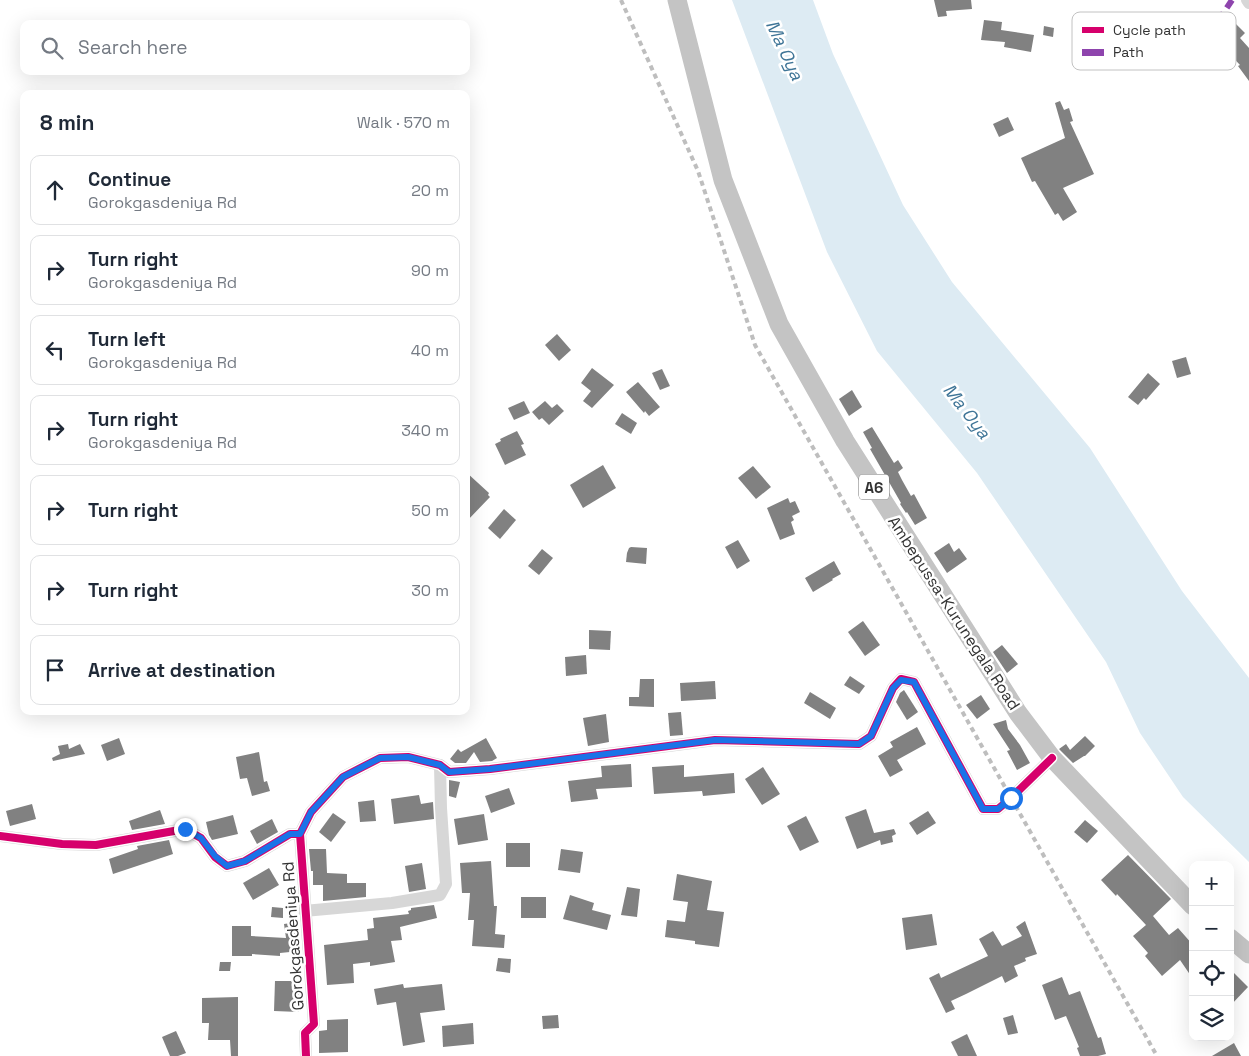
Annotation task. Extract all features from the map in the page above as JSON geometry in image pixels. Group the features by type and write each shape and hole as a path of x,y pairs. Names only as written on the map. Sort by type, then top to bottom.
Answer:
{"highway":[{"name":"Ambepussa-Kurunegala Road","path":"677,0 723,180 780,324 845,442 1018,713 1052,758 1189,902"},
{"path":"1234,941 1249,954"}],"street":[{"name":"Gorokgasdeniya Rd","path":"306,1056 305,1033 314,1024 304,911 300,834 311,812 343,777 380,758 408,757 440,765 449,772 490,769 715,740 859,744 871,736 893,688 901,680 914,682 983,809 998,809 1052,758"},
{"path":"304,911 392,904 440,895 446,884 440,808 440,765"},
{"path":"0,836 62,844 96,845 185,829 201,838 215,856 227,866 245,861 290,834 300,834"}],"water":[{"name":"Ma Oya","path":"732,0 813,0 833,54 903,205 952,282 1090,448 1182,591 1249,678 1249,862 1183,797 1140,733 1106,662 977,473 877,351 827,252"}],"building":[{"path":"934,0 971,0 972,9 946,11 947,16 938,17"},
{"path":"984,20 1002,22 1001,30 1034,35 1031,52 1004,47 1005,42 981,40"},
{"path":"1236,24 1245,33 1240,38 1249,48 1249,81 1238,66 1240,65 1236,61"},
{"path":"1044,26 1054,28 1053,37 1043,35"},
{"path":"1060,101 1064,110 1069,108 1073,121 1070,122 1094,174 1063,188 1077,212 1063,221 1058,213 1055,215 1035,181 1032,182 1021,158 1065,138 1055,103"},
{"path":"1008,117 1014,130 999,137 993,124"},
{"path":"557,334 571,350 559,361 545,345"},
{"path":"1186,357 1191,374 1177,378 1172,361"},
{"path":"592,368 614,385 592,408 583,401 591,391 581,383"},
{"path":"662,369 670,386 660,390 652,373"},
{"path":"1148,373 1160,384 1146,400 1144,398 1138,405 1128,397"},
{"path":"638,382 660,407 649,416 645,411 644,413 626,392"},
{"path":"852,390 862,407 849,416 839,399"},
{"path":"524,401 530,413 514,420 508,408"},
{"path":"545,401 552,408 557,404 564,411 549,425 542,418 539,420 532,412"},
{"path":"622,413 637,423 631,434 615,424"},
{"path":"872,427 894,463 898,460 903,468 898,472 911,496 914,494 927,518 915,525 900,504 870,449 872,448 863,432"},
{"path":"517,431 524,444 521,445 526,455 505,465 495,444 501,441 500,439"},
{"path":"603,465 616,488 583,508 570,485"},
{"path":"753,466 771,487 756,499 738,478"},
{"path":"470,476 489,493 490,497 470,518"},
{"path":"788,498 790,503 795,501 800,512 792,516 794,520 791,522 795,534 780,540 767,508"},
{"path":"504,509 516,520 500,539 488,528"},
{"path":"738,540 750,561 737,569 725,547"},
{"path":"949,543 954,552 959,548 967,559 947,573 934,553"},
{"path":"631,547 647,548 646,564 626,562 627,553"},
{"path":"542,549 553,558 539,575 528,566"},
{"path":"834,561 841,574 813,592 805,578"},
{"path":"863,621 880,645 865,656 848,632"},
{"path":"589,630 611,631 610,650 589,649"},
{"path":"1002,645 1018,664 1007,673 993,652"},
{"path":"586,655 587,674 566,676 565,657"},
{"path":"850,676 865,686 859,694 844,685"},
{"path":"640,679 654,679 654,707 629,706 629,697 639,697"},
{"path":"715,681 716,699 681,701 680,683"},
{"path":"904,690 918,712 907,720 896,702 900,693"},
{"path":"810,692 836,708 830,719 804,703"},
{"path":"981,695 990,709 977,719 966,705"},
{"path":"681,712 683,735 670,736 668,713"},
{"path":"606,714 609,742 588,746 583,718"},
{"path":"1006,720 1008,729 1030,763 1017,770 1007,751 1010,750 993,724"},
{"path":"917,727 926,744 897,760 903,770 890,777 878,756 893,747 890,742"},
{"path":"1085,736 1095,746 1085,756 1073,763 1059,749 1066,744 1070,750"},
{"path":"119,738 125,754 107,761 101,745"},
{"path":"486,738 497,758 492,761 480,762 474,752 466,763 455,763 450,759 458,749 461,752"},
{"path":"68,744 69,749 80,744 85,754 53,761 52,758 60,754 58,746"},
{"path":"259,752 264,782 267,781 270,791 252,796 247,778 240,779 236,757"},
{"path":"631,764 632,787 596,789 598,799 571,802 568,781 602,777 601,766"},
{"path":"684,765 684,777 734,773 735,793 703,796 702,791 654,794 652,767"},
{"path":"763,767 780,794 762,805 745,779"},
{"path":"449,780 460,782 456,798 449,796"},
{"path":"509,788 515,804 491,813 485,796"},
{"path":"419,795 421,804 433,802 434,819 394,824 391,799"},
{"path":"374,800 376,821 360,822 358,802"},
{"path":"32,804 36,819 10,826 6,811"},
{"path":"866,809 874,833 894,829 896,834 892,836 893,842 881,845 880,840 857,849 845,817"},
{"path":"160,810 165,824 132,830 129,821"},
{"path":"928,811 936,823 917,835 909,823"},
{"path":"333,813 346,822 331,842 319,832"},
{"path":"484,814 488,840 458,845 454,819"},
{"path":"233,815 238,834 212,840 206,822"},
{"path":"806,816 819,842 800,851 787,826"},
{"path":"272,819 278,832 257,844 250,831"},
{"path":"1085,820 1098,831 1087,843 1074,832"},
{"path":"169,840 173,854 113,874 109,859 138,849 137,846"},
{"path":"506,843 530,843 530,867 506,867"},
{"path":"309,849 326,849 327,873 347,874 347,883 366,883 366,897 323,901 323,885 313,885 313,871 311,871"},
{"path":"561,849 583,852 580,873 558,870"},
{"path":"1128,855 1171,899 1153,916 1169,935 1178,928 1189,940 1189,973 1180,960 1162,976 1145,956 1148,953 1133,936 1146,925 1101,880"},
{"path":"491,861 494,906 497,906 495,934 505,935 504,948 472,946 474,920 468,920 470,893 462,893 460,863"},
{"path":"422,863 426,889 409,892 405,866"},
{"path":"269,868 279,885 253,900 243,883"},
{"path":"677,874 712,881 707,910 724,912 719,947 695,944 695,941 665,937 667,920 685,922 688,902 673,900"},
{"path":"627,887 640,889 637,917 621,915"},
{"path":"570,895 594,903 592,910 611,915 607,930 563,919"},
{"path":"521,897 546,897 546,918 521,918"},
{"path":"434,905 437,918 400,927 402,940 391,941 395,962 370,966 370,962 353,964 354,983 327,985 324,945 368,940 367,929 374,928 373,918 409,914 408,911 411,908"},
{"path":"272,907 283,908 283,918 271,917"},
{"path":"932,914 937,945 906,950 902,918"},
{"path":"1025,921 1037,954 1025,958 1026,961 1014,966 1018,976 1005,983 1002,976 951,1001 955,1009 946,1013 929,978 939,973 941,978 988,956 979,939 993,931 1002,946 1022,936 1016,927"},
{"path":"298,922 300,951 280,953 280,956 252,954 252,956 232,956 232,926 251,926 251,936 286,938 284,924"},
{"path":"498,958 511,959 510,973 496,971"},
{"path":"220,962 231,962 230,971 219,971"},
{"path":"1234,973 1248,987 1234,1002"},
{"path":"1062,977 1069,995 1080,991 1098,1038 1101,1037 1106,1054 1080,1056 1077,1048 1079,1047 1066,1016 1055,1020 1042,985"},
{"path":"275,981 299,981 299,1012 274,1011"},
{"path":"403,984 404,988 442,984 445,1010 420,1013 425,1042 403,1046 396,1002 377,1005 374,989"},
{"path":"238,997 238,1056 231,1056 230,1040 208,1040 209,1023 202,1023 202,998"},
{"path":"558,1015 559,1028 543,1029 542,1016"},
{"path":"1013,1015 1018,1033 1008,1035 1003,1018"},
{"path":"348,1019 348,1052 319,1053 319,1031 327,1030 327,1020"},
{"path":"473,1023 474,1044 443,1047 442,1026"},
{"path":"176,1031 186,1053 170,1056 162,1037"},
{"path":"967,1034 977,1056 958,1056 951,1042"},
{"path":"1234,1043 1241,1056 1212,1056"}],"railway":[{"path":"621,0 698,171 755,345 1157,1056"}],"marked path":[{"path":"1224,12 1232,0"}],"cycle path":[{"path":"306,1056 305,1033 314,1024 300,834 311,812 343,777 380,758 408,757 440,765 449,772 490,769 715,740 859,744 871,736 893,688 901,679 914,682 983,809 998,809 1052,758"},
{"path":"0,836 62,844 96,845 185,829 201,838 215,857 227,866 245,861 290,834 300,834"}],"route":[{"path":"185,829 201,838 215,856 227,866 245,861 290,834 300,834 311,812 343,777 380,758 408,757 440,765 449,772 490,769 715,740 859,744 871,736 893,688 901,680 914,682 983,809 998,809 1011,798"}]}
